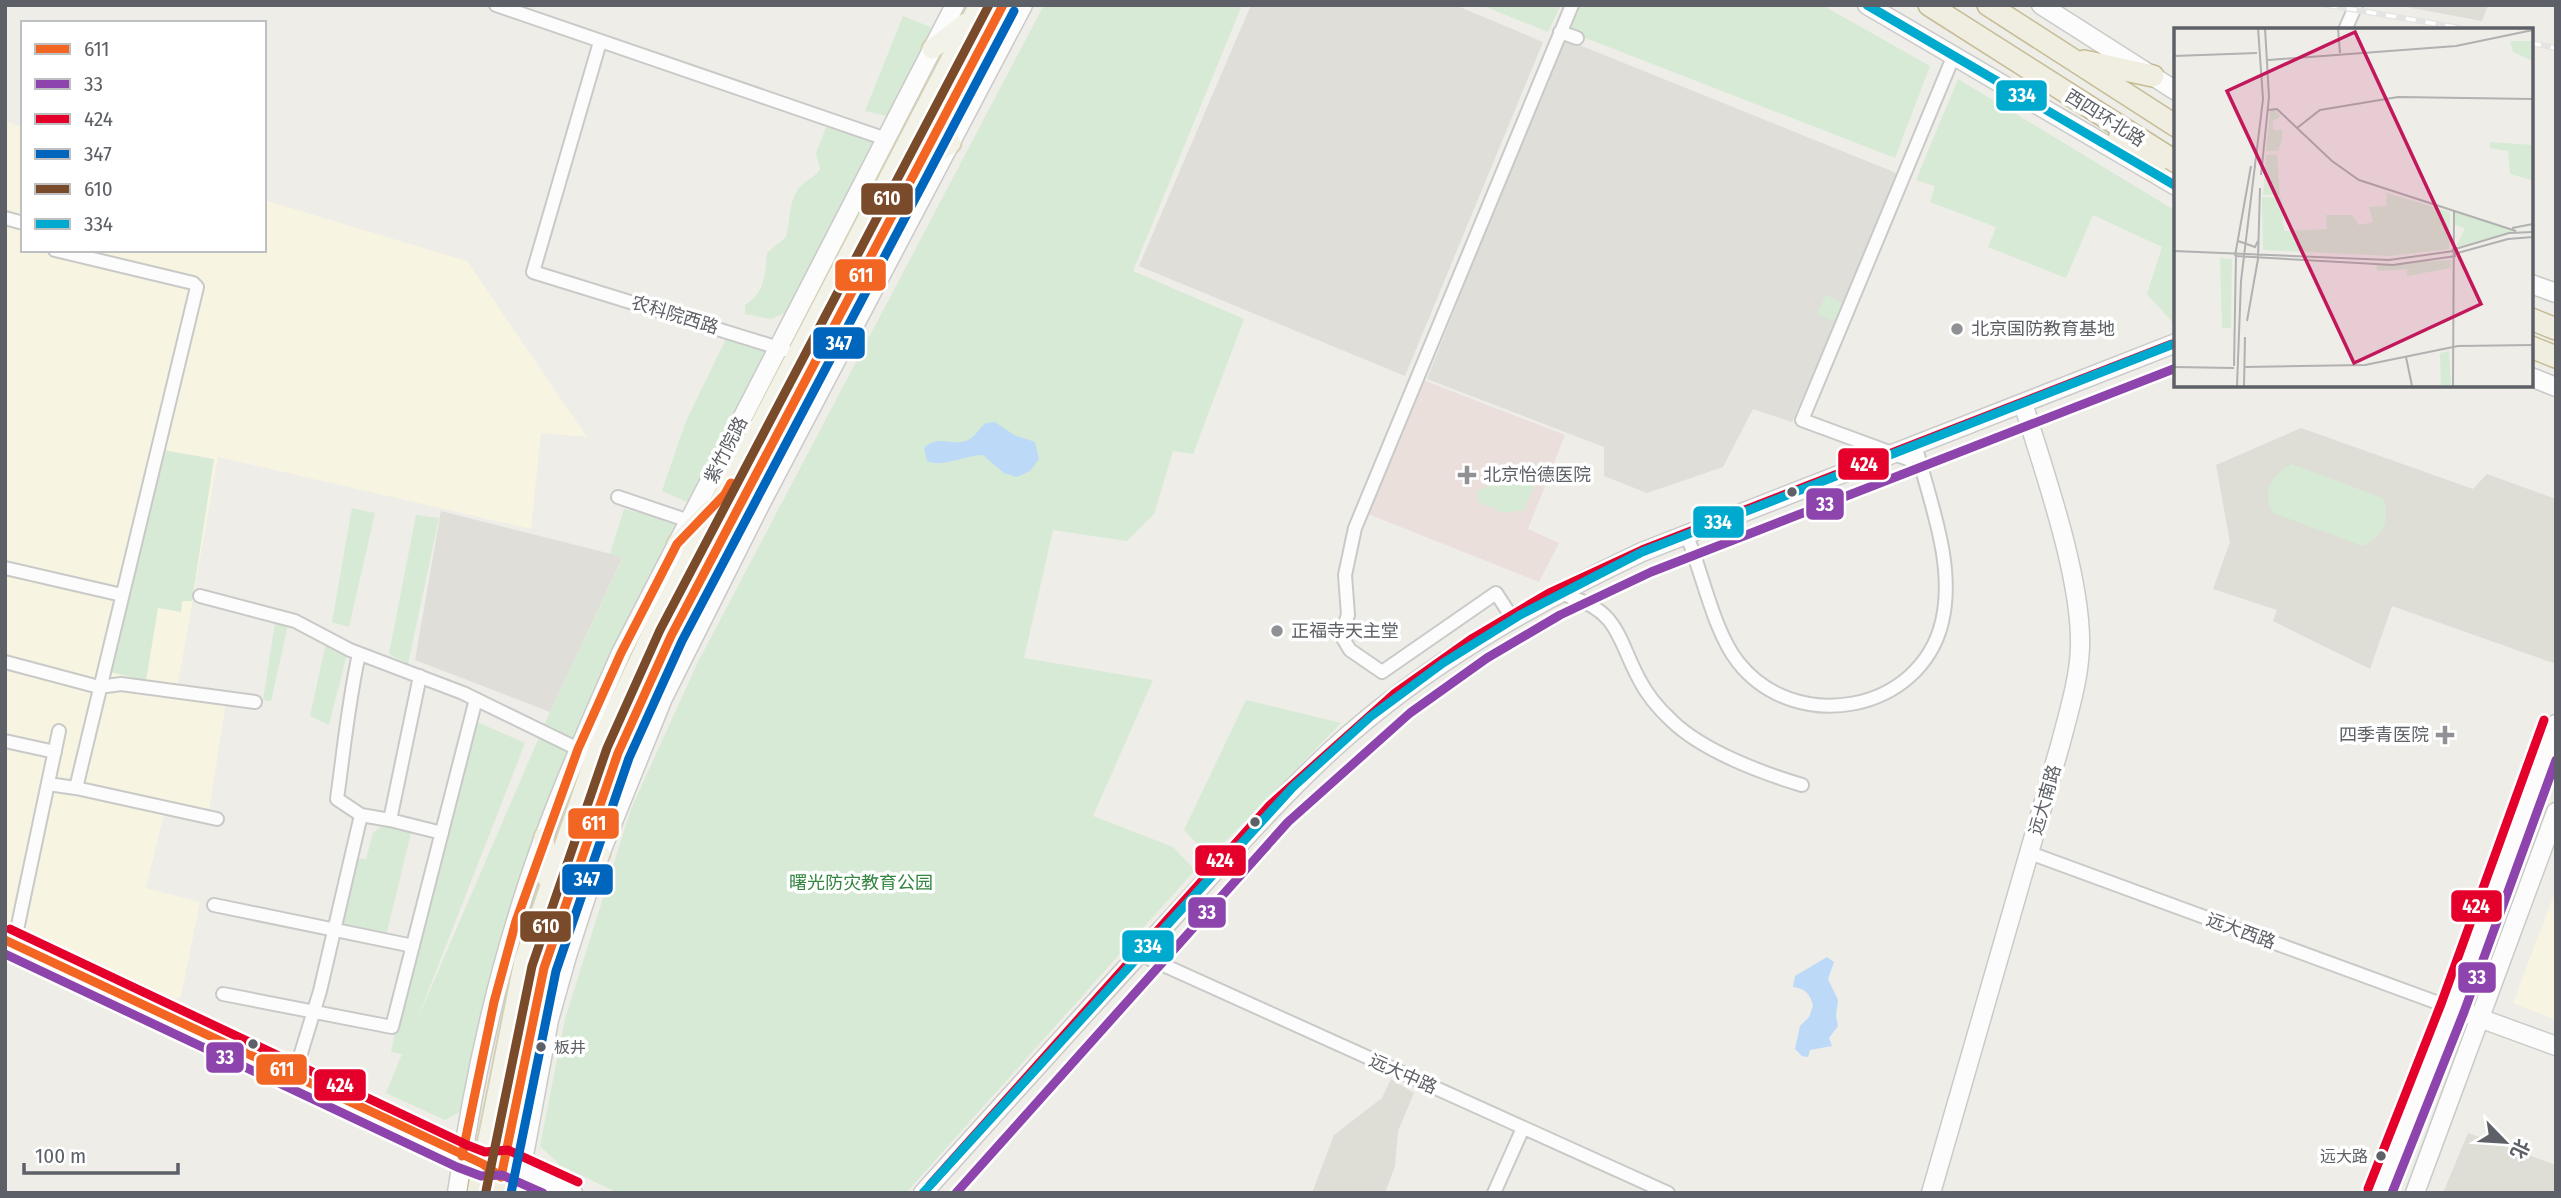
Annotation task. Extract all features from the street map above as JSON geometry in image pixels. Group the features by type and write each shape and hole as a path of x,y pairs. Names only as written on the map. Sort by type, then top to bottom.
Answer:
{"highway":[{"name":"西四环北路","path":"1929,5 2174,161"},
{"name":"西四环北路","path":"1988,5 2174,125"},
{"path":"2067,57 2154,76"},
{"path":"2081,103 2155,171"},
{"path":"2533,321 2556,329"},
{"path":"2533,348 2556,357"},
{"name":"紫竹院路","path":"478,1193 510,1180"}],"main road":[{"name":"紫竹院路","path":"510,1180 544,968 618,753 671,636 1003,5"},
{"path":"932,49 975,12"},
{"name":"紫竹院路","path":"510,1180 509,1023 548,887 599,746 655,627 725,494 814,364 975,12"},
{"path":"917,167 951,143"},
{"path":"677,544 725,494"},
{"path":"544,837 548,887"},
{"path":"568,892 600,854"}],"street":[{"path":"496,5 886,139"},
{"name":"紫竹院路","path":"457,1193 462,1156 494,1002 516,921 544,837 578,749 621,653 955,5"},
{"name":"紫竹院路","path":"510,1180 549,1020 600,854 663,698 814,364 951,143 1023,5"},
{"path":"1513,619 1496,593 1382,672 1350,650 1341,635 1348,615 1345,575 1355,528 1572,5"},
{"name":"西四环北路","path":"1867,5 2155,171 2174,185"},
{"path":"2041,5 2174,90"},
{"path":"2347,28 2356,5"},
{"path":"1560,32 1577,38"},
{"name":"农科院西路","path":"600,42 533,272 779,347 814,364"},
{"path":"1907,455 1802,420 1954,55"},
{"path":"63,252 197,286 76,788"},
{"path":"2533,285 2556,293"},
{"path":"923,1193 1279,813 1402,703 1480,648 1570,597 1690,544 2025,408 2174,344"},
{"path":"2025,408 2174,356"},
{"path":"2533,378 2556,387"},
{"name":"远大南路","path":"1931,1193 2071,704 2080,647 2076,602 2067,557 2025,408"},
{"path":"939,1193 1256,826 1336,746 1397,697 1513,619 1564,589 1642,552 1907,455"},
{"path":"1690,544 1728,647 1739,664 1757,680 1784,696 1827,709 1849,707 1874,698 1914,672 1928,654 1942,620 1946,590 1942,549 1907,455"},
{"path":"618,497 689,521"},
{"path":"5,568 122,595"},
{"path":"200,596 295,621 359,654 476,699 578,749"},
{"path":"1570,597 1601,610 1619,631 1639,679 1674,723 1764,773 1802,785"},
{"path":"359,654 345,717 346,733 337,799 360,815 442,833"},
{"path":"5,663 99,687 121,684 154,687 255,702"},
{"path":"390,820 420,677"},
{"path":"223,994 392,1027 476,699"},
{"path":"2379,1193 2452,1008 2556,724"},
{"path":"59,731 10,942 510,1180 573,1193"},
{"path":"5,741 55,752"},
{"path":"48,784 217,819"},
{"path":"2415,1193 2556,812"},
{"path":"294,1076 313,1013 360,815"},
{"name":"远大西路","path":"2030,853 2452,1008"},
{"path":"214,905 413,947"},
{"name":"远大中路","path":"1144,956 1668,1193"},
{"path":"2452,1008 2556,1046"},
{"path":"1494,1193 1523,1128"}],"shaded area":[{"path":"1251,5 1455,5 1543,42 1405,376 1139,266"},
{"path":"2396,5 2488,5 2482,21"},
{"path":"1562,38 1899,174 1792,422 1753,409 1723,467 1647,493 1604,476 1604,447 1427,379"},
{"path":"5,121 21,126 21,252 266,252 266,201 467,261 587,437 541,433 531,529 218,457 177,689 227,697 208,817 164,814 146,888 200,902 181,997 176,999 5,928"},
{"name":"北京怡德医院","path":"1423,380 1565,435 1528,529 1559,543 1539,582 1368,514"},
{"path":"2301,428 2473,489 2487,474 2556,499 2556,664 2392,606 2370,669 2273,621 2277,610 2213,589 2230,542 2216,465"},
{"path":"441,511 623,557 550,712 415,660"},
{"path":"2556,889 2556,1020 2513,1003"},
{"path":"1391,1079 1414,1093 1398,1131 1395,1166 1385,1193 1312,1193 1334,1135 1382,1098"},
{"path":"2468,1133 2556,1165 2556,1193 2443,1193"}],"green space":[{"name":"曙光防灾教育公园","path":"1044,5 1242,5 1133,271 1244,319 1193,454 1173,451 1154,514 1127,541 1053,530 1024,658 1153,680 1093,816 1173,847 1195,870 906,1193 618,1193 560,1165 540,1146 565,1019 631,809 698,662"},
{"path":"1481,5 1561,5 1548,32"},
{"path":"1577,5 1822,5 1930,66 1895,158 1565,30"},
{"path":"903,16 935,29 887,116 865,111"},
{"path":"1958,79 2174,210 2174,324 2147,294 2162,247 2093,215 2066,278 1988,247 1996,227 1930,202 1935,186 1916,180"},
{"path":"828,123 873,138 870,150 786,313 771,319 745,314 745,305 757,295 763,283 767,253 786,237 798,189 820,169 816,153"},
{"path":"1826,295 1843,303 1835,322 1817,314"},
{"path":"728,335 768,346 687,502 662,491 686,421"},
{"path":"163,450 214,459 192,601 182,601 181,612 158,608 146,681 106,671"},
{"path":"1536,464 1541,469 1524,510 1504,513 1478,502 1478,491"},
{"path":"2292,464 2383,498 2386,520 2381,532 2363,546 2273,513 2268,498 2270,484 2278,473"},
{"path":"352,508 375,513 349,627 332,622"},
{"path":"624,509 677,521 578,749 465,1109 445,1120 386,1093 402,1054 391,1052 400,1010 477,722 525,743 415,1025 550,712 623,558 610,554"},
{"path":"416,515 439,518 408,664 389,654"},
{"path":"275,623 288,625 271,701 263,700"},
{"path":"326,643 348,650 329,725 310,716"},
{"path":"1246,700 1341,723 1210,857 1184,830"},
{"path":"385,824 412,829 386,936 338,926 353,858 366,859 373,833"}],"water":[{"path":"995,422 1014,435 1035,442 1039,459 1030,471 1017,477 1004,473 983,455 940,463 927,461 924,448 929,444 939,441 966,441 986,423"},
{"path":"1827,957 1834,962 1828,979 1838,1000 1838,1026 1829,1038 1832,1046 1810,1050 1808,1057 1802,1056 1795,1049 1800,1026 1809,1017 1813,1006 1807,993 1793,987 1795,976"}],"railway":[{"path":"2327,5 2460,28"},
{"path":"2533,43 2556,48"}],"transit line":[{"name":"610","path":"486,1191 532,966 607,748 660,630 989,5"},
{"name":"611","path":"5,940 483,1164 501,1177 544,968 618,753 671,636 1003,5"},
{"name":"334","path":"1867,5 2174,185"},
{"name":"347","path":"511,1193 556,971 629,758 682,641 1014,11"},
{"name":"424","path":"930,1185 1270,805 1394,694 1473,638 1549,593 1642,550 2172,344"},
{"name":"334","path":"923,1193 1293,787 1370,717 1443,663 1520,615 1642,552 2174,344"},
{"name":"33","path":"956,1193 1288,822 1410,713 1487,658 1560,615 1651,572 2174,369"},
{"name":"611","path":"462,1156 494,1002 516,921 578,749 621,653 677,544 725,494 731,483"},
{"name":"424","path":"2368,1189 2441,1004 2544,720"},
{"name":"33","path":"2392,1193 2464,1012 2556,760"},
{"name":"424","path":"10,929 467,1145 485,1152 508,1150 578,1182"},
{"name":"33","path":"5,954 457,1167 481,1176 502,1175 543,1193"}],"place":[{"name":"北京国防教育基地","path":"1957,329"},
{"name":"北京怡德医院","path":"1467,475"},
{"name":"正福寺天主堂","path":"1277,631"},
{"name":"四季青医院","path":"2445,735"},
{"name":"板井","path":"541,1047"},
{"name":"远大路","path":"2381,1156"}]}
